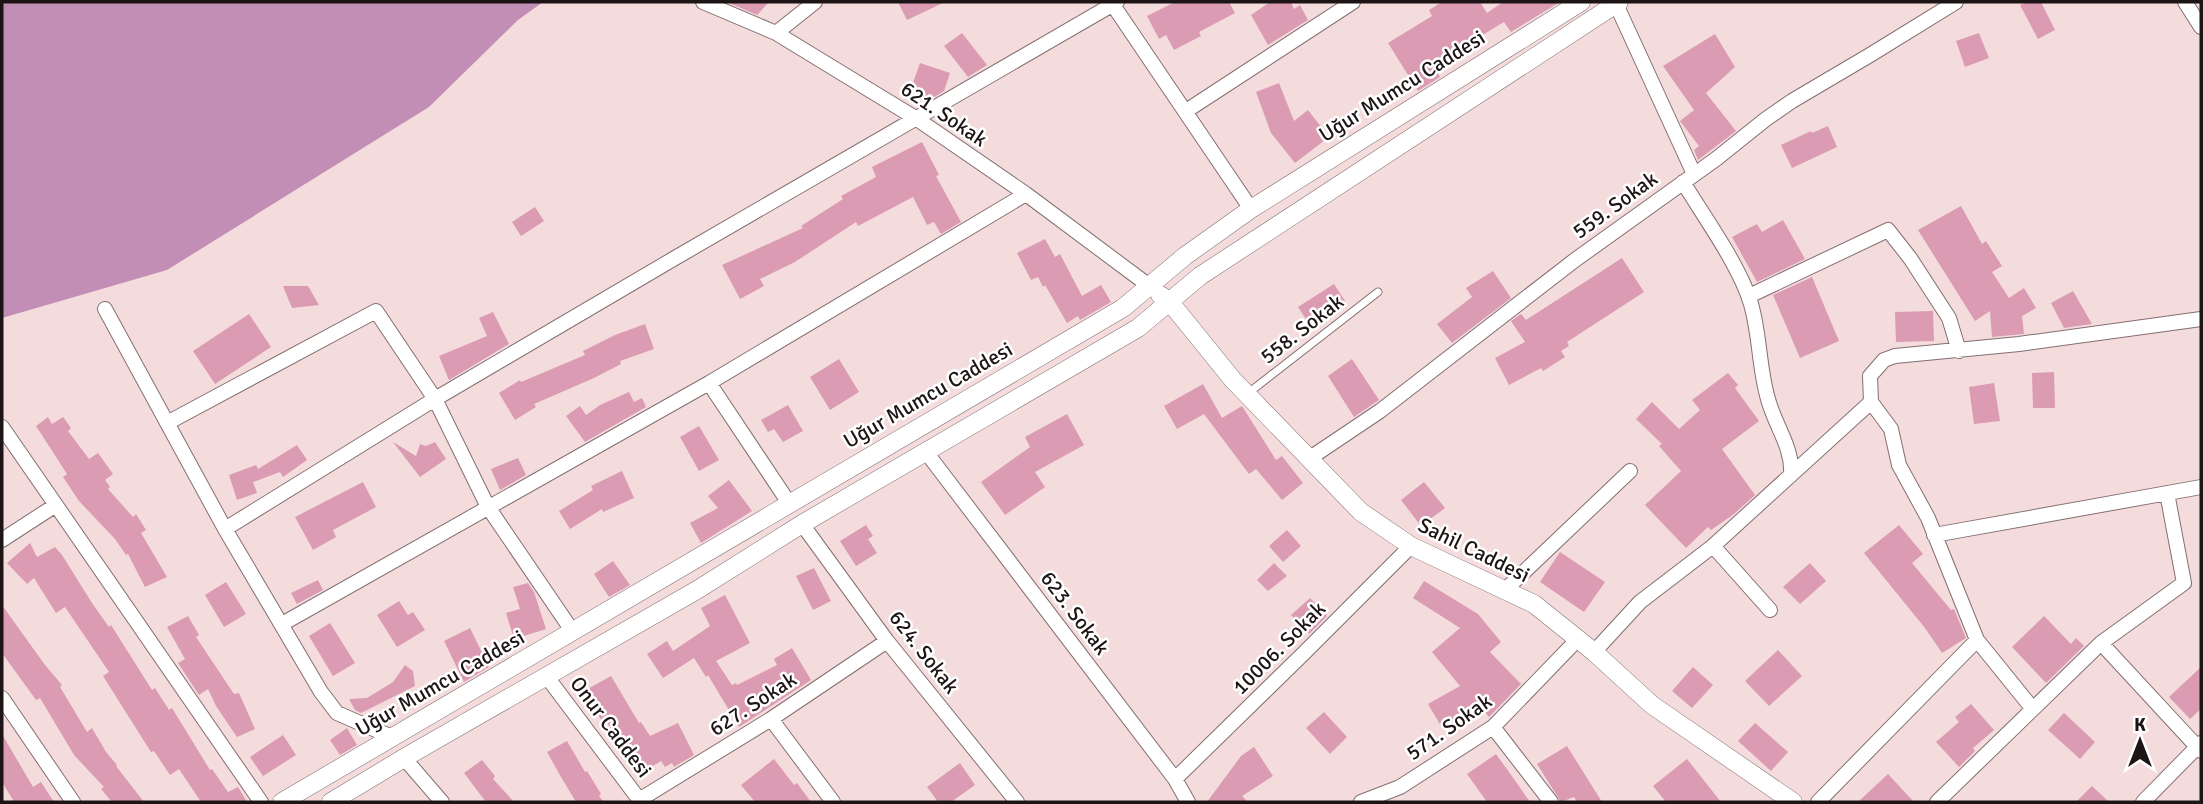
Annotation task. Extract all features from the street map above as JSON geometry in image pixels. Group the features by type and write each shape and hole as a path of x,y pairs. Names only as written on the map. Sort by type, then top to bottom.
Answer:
{"street":[{"name":"621. Sokak","path":"703,2 776,33 917,119 1027,194 1148,285"},
{"path":"776,33 815,2"},
{"path":"1186,111 1353,2"},
{"name":"Uğur Mumcu Caddesi","path":"282,802 1123,307 1185,256 1251,209 1581,2"},
{"name":"559. Sokak","path":"1310,457 1380,411 1575,260 1792,101 1956,2"},
{"path":"2185,2 2201,27"},
{"path":"225,529 436,399 1115,3 1251,209"},
{"path":"331,802 697,590 802,524 1138,328 1200,276 1617,3 1688,178 1749,296 1767,399 1789,448 1791,475"},
{"path":"282,624 709,383 1027,194"},
{"path":"1749,296 1888,230 1910,258 1949,318 1959,351"},
{"name":"Sahil Caddesi","path":"1148,285 1169,301 1233,380 1361,512 1410,546 1534,604 1594,652 1652,705 1793,802"},
{"path":"104,309 225,529 321,692 337,713 392,737"},
{"path":"167,423 376,311 436,399 488,507 573,632"},
{"path":"2032,708 1977,640 1928,518 1899,465 1891,429 1871,402 1870,376 1884,360 1895,356 1959,351 2201,319"},
{"path":"709,383 789,503"},
{"path":"1594,652 1640,602 1713,546 1871,402"},
{"path":"2,427 261,802"},
{"name":"623. Sokak","path":"926,452 1175,779 1188,802"},
{"path":"1505,590 1630,471"},
{"path":"1934,535 2201,487"},
{"path":"1937,802 2101,643 2184,583 2167,493"},
{"path":"2,540 56,505"},
{"name":"624. Sokak","path":"802,524 887,641 1017,802"},
{"name":"10006. Sokak","path":"1175,779 1410,546"},
{"path":"1713,546 1770,610"},
{"name":"571. Sokak","path":"1361,802 1400,787 1493,727 1578,639"},
{"path":"1818,802 1977,640"},
{"name":"627. Sokak","path":"640,801 771,719 887,641"},
{"path":"2101,643 2200,747 2143,802"},
{"name":"Onur Caddesi","path":"547,677 640,801"},
{"path":"2,698 73,802"},
{"path":"771,719 833,802"},
{"path":"1493,727 1551,802"},
{"path":"404,758 442,802"}],"lane":[{"name":"558. Sokak","path":"1247,394 1378,292"}],"shaded area":[{"path":"2,2 543,2 518,20 429,107 167,270 2,318"}],"building":[{"path":"727,2 769,2 757,15"},
{"path":"898,2 945,2 907,20"},
{"path":"1175,2 1229,2 1235,13 1199,32 1201,36 1174,50 1166,35 1159,39 1147,16"},
{"path":"1270,2 1291,2 1294,9 1300,5 1308,20 1268,45 1251,15"},
{"path":"1442,2 1480,2 1487,13 1503,2 1560,2 1511,32 1504,22 1433,65 1440,77 1418,91 1388,43 1432,16 1429,10"},
{"path":"2041,2 2055,30 2038,39 2020,5"},
{"path":"962,33 987,65 968,77 944,46"},
{"path":"1979,33 1989,58 1965,67 1956,41"},
{"path":"1715,34 1735,67 1706,93 1736,131 1698,160 1694,150 1699,146 1680,121 1694,110 1663,66"},
{"path":"920,63 950,73 944,91 931,99 910,91"},
{"path":"1279,83 1294,121 1308,110 1329,137 1295,163 1271,133 1256,92"},
{"path":"1828,126 1837,147 1792,168 1781,145"},
{"path":"922,142 939,175 936,176 961,222 941,234 934,222 927,225 913,197 858,226 856,222 795,262 760,279 764,286 740,299 722,265 803,228 801,226 843,199 841,196 876,177 872,167"},
{"path":"1961,206 1982,244 1986,241 2002,266 1992,272 2009,298 2024,288 2036,308 2022,316 2024,334 1992,337 1990,311 1975,321 1918,230"},
{"path":"535,207 544,221 521,236 512,222"},
{"path":"1783,220 1805,259 1757,282 1732,237 1757,224 1762,232"},
{"path":"1045,239 1055,257 1060,254 1082,296 1101,285 1111,302 1080,320 1078,316 1067,323 1045,285 1043,287 1038,277 1031,280 1017,253"},
{"path":"1622,258 1644,292 1567,342 1569,346 1561,351 1565,357 1543,371 1541,368 1509,385 1495,358 1525,342 1511,321 1521,314 1526,320"},
{"path":"1493,271 1511,298 1452,343 1437,324 1472,297 1466,288"},
{"path":"1812,277 1839,341 1800,358 1773,295"},
{"path":"1334,284 1347,304 1311,327 1298,307"},
{"path":"283,286 308,286 319,305 292,308"},
{"path":"2073,291 2092,324 2064,328 2051,303"},
{"path":"1933,311 1934,341 1896,342 1895,312"},
{"path":"493,312 509,344 449,380 439,356 487,336 479,318"},
{"path":"249,314 271,347 215,384 193,351"},
{"path":"645,324 654,349 620,361 621,364 594,378 534,404 536,407 515,420 499,393 520,380 521,382 585,355 583,351 615,335"},
{"path":"839,359 859,392 830,410 810,377"},
{"path":"1352,359 1379,400 1354,417 1328,376"},
{"path":"2054,372 2055,408 2033,408 2032,373"},
{"path":"1728,373 1738,385 1735,388 1759,421 1722,449 1755,495 1711,530 1708,527 1686,548 1645,505 1681,471 1659,446 1662,444 1636,419 1652,402 1679,429 1700,410 1692,400"},
{"path":"1994,383 2000,421 1974,424 1969,387"},
{"path":"1203,384 1222,418 1242,406 1276,460 1282,456 1303,483 1282,500 1256,469 1249,474 1204,414 1177,429 1164,406"},
{"path":"629,392 634,402 642,398 646,407 585,442 566,416 580,406 586,415 600,405"},
{"path":"788,405 803,431 783,442 774,429 768,432 761,420"},
{"path":"1067,414 1084,445 1035,472 1045,487 1005,515 981,482 1030,447 1025,437"},
{"path":"48,417 52,424 63,417 71,428 68,431 89,459 98,453 113,474 105,480 110,487 108,489 133,517 136,514 146,530 141,533 167,577 145,587 128,554 126,555 115,539 79,501 63,477 67,474 36,426"},
{"path":"699,426 719,460 699,471 680,437"},
{"path":"393,442 416,456 420,444 426,446 435,442 446,459 420,477"},
{"path":"297,445 307,460 283,477 280,472 253,482 257,493 237,500 229,475 256,465 258,469"},
{"path":"518,458 526,475 500,490 491,469"},
{"path":"622,471 634,498 603,512 602,509 570,529 559,511 593,490 591,486"},
{"path":"729,480 752,511 701,543 690,523 718,508 708,496"},
{"path":"363,482 376,507 333,530 336,537 313,550 295,517"},
{"path":"1424,482 1445,508 1421,526 1401,500"},
{"path":"866,525 873,536 868,539 877,553 856,566 840,541"},
{"path":"1899,525 1923,554 1912,563 1951,610 1954,609 1966,638 1942,653 1864,553"},
{"path":"1287,530 1301,546 1283,562 1269,546"},
{"path":"30,543 37,557 55,547 62,555 152,690 155,688 169,710 172,708 210,770 212,769 228,792 238,787 247,802 201,802 179,769 170,775 154,751 151,752 103,676 109,672 65,607 56,613 34,578 27,584 7,563"},
{"path":"1560,552 1605,582 1584,612 1540,582"},
{"path":"613,561 630,585 609,597 594,574"},
{"path":"1274,563 1287,576 1268,591 1257,580"},
{"path":"1810,563 1826,581 1800,604 1783,587"},
{"path":"814,568 831,601 813,610 796,576"},
{"path":"318,580 323,590 297,604 291,593"},
{"path":"1424,581 1478,614 1501,642 1490,652 1521,684 1489,717 1484,711 1452,730 1448,722 1441,726 1428,704 1460,686 1432,652 1460,628 1413,598"},
{"path":"226,582 246,614 224,627 205,595"},
{"path":"528,583 534,592 546,629 514,639 506,613 520,609 513,587"},
{"path":"725,595 750,643 716,661 732,685 777,665 774,659 792,648 811,680 739,727 708,675 706,677 694,658 663,678 647,654 667,641 673,651 710,626 701,608"},
{"path":"1310,598 1327,616 1309,634 1291,615"},
{"path":"399,601 408,615 413,612 425,630 397,647 377,615"},
{"path":"2,605 62,685 60,687 87,732 92,728 106,752 144,802 112,802 101,789 104,787 74,755 40,698 36,700 2,653"},
{"path":"188,616 199,635 196,637 234,694 239,693 255,729 237,737 208,689 199,695 178,663 185,659 167,627"},
{"path":"2044,616 2071,644 2076,638 2084,646 2046,683 2012,647"},
{"path":"330,623 355,663 333,676 309,636"},
{"path":"470,628 489,667 464,682 444,641"},
{"path":"1778,650 1802,676 1769,706 1745,681"},
{"path":"405,665 413,671 415,686 361,713 355,710 349,699 367,698 393,682"},
{"path":"1693,667 1713,685 1692,708 1672,691"},
{"path":"2201,667 2201,709 2190,719 2169,697"},
{"path":"611,676 639,723 641,722 650,736 678,723 694,755 674,767 672,763 665,767 661,761 640,774 606,721 603,723 584,691"},
{"path":"1971,704 1994,730 1973,748 1975,751 1959,767 1936,742 1959,722 1955,717"},
{"path":"1324,712 1347,737 1330,754 1306,728"},
{"path":"2064,713 2095,742 2080,759 2048,730"},
{"path":"1755,723 1788,752 1771,771 1738,741"},
{"path":"347,728 357,745 340,755 330,740"},
{"path":"2,734 33,787 41,782 54,802 9,802 13,800 2,782"},
{"path":"283,735 296,755 263,776 250,757"},
{"path":"567,741 604,802 576,802 547,752"},
{"path":"1567,746 1602,802 1577,802 1574,797 1561,802 1537,764"},
{"path":"1254,747 1273,776 1242,796 1248,802 1207,802 1241,756"},
{"path":"1496,754 1530,802 1487,802 1467,774"},
{"path":"774,759 811,802 755,802 741,785"},
{"path":"1687,759 1721,802 1666,802 1653,786"},
{"path":"482,760 495,776 493,779 514,802 486,802 464,773"},
{"path":"960,763 975,785 951,802 938,802 927,787"},
{"path":"1888,774 1914,802 1858,802"},
{"path":"2092,786 2109,802 2076,802"}]}
